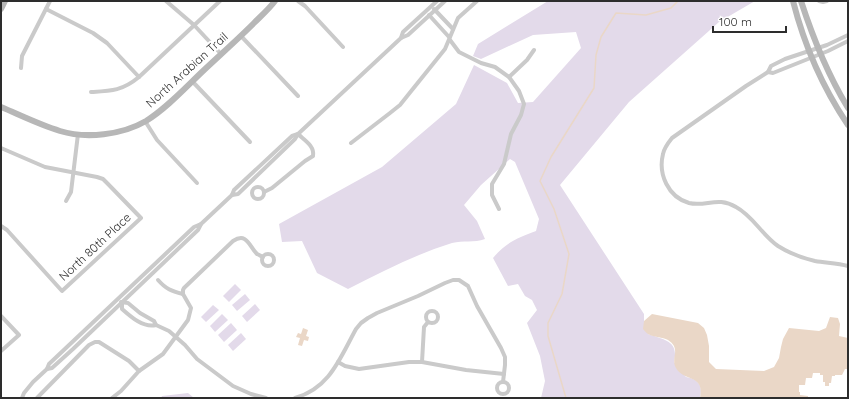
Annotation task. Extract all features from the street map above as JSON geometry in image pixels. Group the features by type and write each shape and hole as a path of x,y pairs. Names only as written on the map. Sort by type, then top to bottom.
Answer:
{"street":[{"path":"1,9 5,1"},
{"path":"21,68 22,56 50,1"},
{"path":"166,1 194,25 221,54"},
{"path":"91,92 113,91 132,83 220,1"},
{"name":"North Arabian Trail","path":"1,107 61,132 88,135 112,133 132,127 145,121 161,110 241,36 275,1"},
{"path":"298,1 305,6 343,47"},
{"path":"401,38 403,32 437,1"},
{"path":"22,398 29,387 47,369 49,364 120,301 194,227 201,224 232,196 238,194 269,161 295,139 298,134 401,38 408,35 445,1"},
{"path":"351,143 400,105 445,49 458,18 477,1"},
{"path":"793,1 797,18 811,54 830,95 848,125"},
{"path":"802,1 819,51 834,85 848,108"},
{"path":"819,1 827,1"},
{"path":"432,6 453,29"},
{"path":"46,9 93,33 107,43 139,77"},
{"path":"426,11 459,52 481,63 495,67 509,77 519,91 524,104 521,115 511,134 504,164 492,184 492,195 499,208"},
{"path":"819,51 848,35"},
{"path":"241,36 298,96"},
{"path":"768,72 773,73 811,54 838,46 848,40"},
{"path":"509,77 527,60 534,50"},
{"path":"811,54 785,59 771,66 768,72 672,138 666,146 663,154 662,174 671,192 679,198 696,204 722,202 735,206 747,214 778,246 789,252 814,261 848,266"},
{"path":"192,81 250,142"},
{"path":"145,121 157,140 197,183"},
{"path":"66,200 71,192 78,134"},
{"path":"264,192 272,188 313,156 314,150 312,147 298,134"},
{"path":"1,148 45,167 73,173"},
{"name":"North 80th Place","path":"1,226 7,230 62,291 141,218 103,180 97,177 73,173"},
{"path":"112,398 121,391 139,371 162,354 176,337 188,320 191,308 182,290 233,241 238,238 246,240 257,254 263,258"},
{"path":"158,280 163,286 171,291 183,294"},
{"path":"294,398 313,391 329,377 356,329 361,323 377,313 453,280 459,280 468,286 477,306 501,348 505,358 502,382"},
{"path":"120,301 128,303 140,313 154,321 156,325 169,331 185,345 197,359 234,386 251,394 266,398"},
{"path":"120,301 122,309 136,320 150,326 156,325"},
{"path":"1,316 19,335 1,351"},
{"path":"422,362 424,327 428,322"},
{"path":"37,398 89,346 95,342 99,342 129,361 139,371"},
{"path":"338,362 345,366 359,369 409,362 422,362 466,370 504,374"}],"shaded area":[{"path":"548,1 755,1 719,22 629,102 560,185 644,314 644,321 648,334 665,340 672,345 675,355 674,362 686,377 697,381 701,390 700,398 541,398 545,381 540,356 527,323 537,310 532,300 525,296 518,284 508,286 493,258 508,244 518,238 536,231 539,219 515,162 510,159 481,185 464,205 477,221 485,239 456,242 425,252 348,289 317,273 302,241 282,242 279,224 382,167 456,104 474,65 507,83 518,103 533,102 581,48 576,32 533,35 481,59 473,56 478,44"},
{"path":"235,284 241,290 229,302 223,296"},
{"path":"245,294 250,300 237,311 232,305"},
{"path":"255,304 260,310 247,322 242,316"},
{"path":"213,305 219,310 206,322 201,317"},
{"path":"222,314 228,320 215,332 210,326"},
{"path":"652,314 698,323 704,328 709,346 709,362 716,369 764,371 774,367 779,358 783,339 789,328 819,331 826,328 830,317 838,318 840,324 839,336 848,338 848,369 845,369 842,375 832,376 829,386 825,386 825,382 823,382 823,375 820,375 820,373 813,373 812,378 806,378 805,385 799,385 799,392 800,395 811,398 700,398 701,390 697,382 684,375 676,368 674,361 675,350 672,343 666,339 649,335 643,329 644,321"},
{"path":"231,323 237,330 224,342 218,335"},
{"path":"303,328 308,330 306,336 309,337 308,341 304,340 302,346 298,345 300,338 296,337 298,333 301,334"},
{"path":"241,333 246,339 233,351 228,345"},
{"path":"188,393 194,398 161,398 162,396"}],"waterway":[{"path":"566,398 548,336 548,323 562,294 569,254 554,209 540,181 551,157 594,88 596,55 601,37 616,13 646,15 671,8 678,1"}]}
